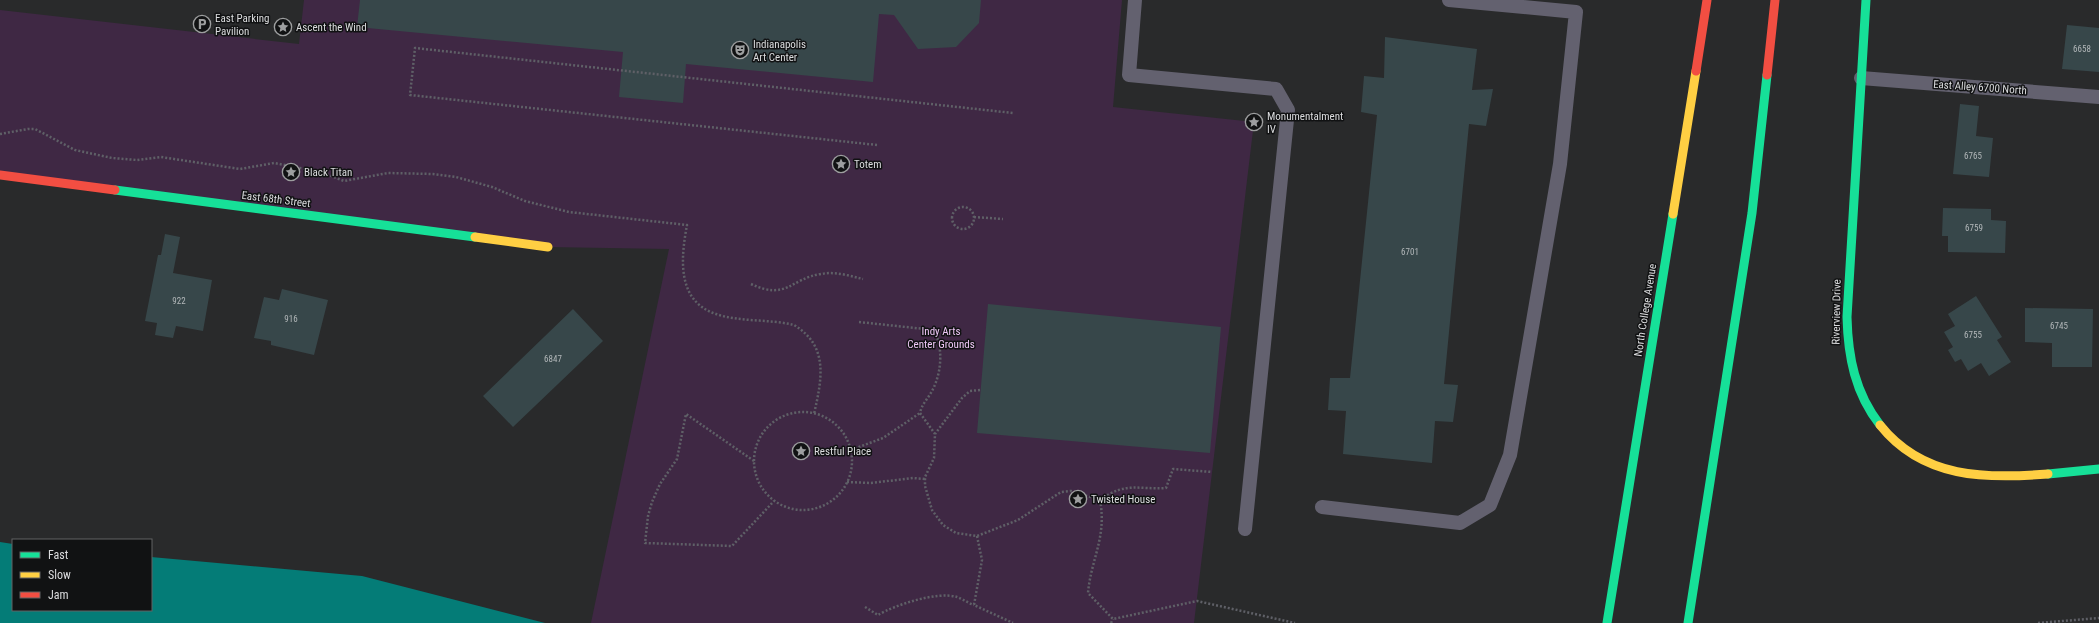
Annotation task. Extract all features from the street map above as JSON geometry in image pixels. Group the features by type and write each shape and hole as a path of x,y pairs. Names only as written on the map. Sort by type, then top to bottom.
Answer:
{"main road":[{"name":"North College Avenue","path":"1607,623 1707,0"},
{"path":"1688,623 1752,213 1775,0"},
{"name":"Riverview Drive","path":"1866,0 1846,342 1850,366 1858,389 1870,411 1901,447 1931,465 1952,472 1994,476 2058,475 2099,469"},
{"name":"East 68th Street","path":"0,175 548,247"}],"lane":[{"path":"1135,0 1129,75 1276,89 1288,110 1244,529"},
{"path":"1322,507 1460,523 1490,505 1510,455 1560,164 1576,12 1449,0"},
{"name":"East Alley 6700 North","path":"1861,78 2099,97"}],"path":[{"path":"877,145 410,95 415,48 1013,113"},
{"path":"0,134 35,129 76,150 112,158 137,160 166,158 240,169 274,163 315,171 337,177 344,181 388,173 440,175 492,187 526,201 569,212 687,225 682,252 682,270 687,286 697,303 717,314 794,325 804,331 811,339 817,350 821,364 814,414"},
{"path":"961,208 970,209 974,217 972,226 965,229 958,228 952,219 954,213 961,208"},
{"path":"974,217 1003,219"},
{"path":"751,284 758,287 776,290 786,288 807,277 834,273 864,279"},
{"path":"859,322 934,330 940,350 938,379 930,395 921,405 920,413 935,434"},
{"path":"980,390 970,391 962,398 935,434 934,458 925,480 927,498 932,510 940,522 956,533 977,536 1018,520 1061,492 1072,491 1100,500 1113,492 1130,487 1166,488 1173,469 1212,472"},
{"path":"801,412 814,414 830,420 845,436 851,450 852,468 847,482 836,498 817,508 794,510 774,501 761,488 757,479 754,460 757,442 767,426 783,416 792,413 801,412"},
{"path":"851,450 880,440 920,413"},
{"path":"754,460 686,414 677,460 660,484 652,502 648,516 646,543 732,546 774,501"},
{"path":"847,482 871,483 913,478 925,480"},
{"path":"1100,500 1102,509 1101,541 1089,583 1088,593 1113,619"},
{"path":"974,605 982,560 977,536"},
{"path":"865,607 878,615 891,609 939,595 957,597 1013,623"},
{"path":"1113,619 1197,601 1295,623"},
{"path":"2038,623 2099,618"},
{"path":"1111,623 1113,619"}],"green space":[{"name":"Indy Arts Center Grounds","path":"304,0 1122,0 1113,107 1254,122 1194,623 591,623 669,249 548,247 0,175 0,10 299,44"}],"water":[{"path":"0,542 12,544 12,611 152,611 152,557 362,576 545,623 0,623"}],"building":[{"name":"Indianapolis Art Center","path":"360,0 981,0 979,23 956,47 918,49 894,15 879,14 873,82 686,64 683,103 619,97 623,52 357,27"},
{"path":"2067,25 2099,28 2099,72 2062,69"},
{"path":"1385,37 1477,49 1472,90 1493,89 1486,126 1469,124 1444,384 1458,385 1453,422 1435,421 1432,463 1343,454 1346,411 1328,410 1330,378 1350,378 1377,115 1361,112 1364,76 1384,78"},
{"path":"1960,104 1979,106 1976,136 1993,138 1989,177 1953,174"},
{"path":"1943,208 1991,209 1991,220 2006,221 2005,253 1948,252 1948,236 1942,236"},
{"path":"165,234 180,237 173,273 212,280 203,331 176,326 173,338 155,335 157,323 145,321 158,255 161,255"},
{"path":"282,289 328,300 314,355 271,345 271,341 254,338 264,297 279,300"},
{"path":"1976,296 2002,337 1997,340 2011,362 1989,376 1981,363 1968,371 1961,359 1955,362 1948,350 1953,347 1944,332 1955,326 1948,314"},
{"path":"988,304 1221,327 1210,453 977,433"},
{"path":"2025,308 2093,309 2092,367 2052,367 2052,343 2025,342"},
{"path":"573,309 603,341 513,427 483,396"}],"traffic: fast":[{"path":"1866,0 1847,317 1849,346 1854,374 1864,400 1880,425"},
{"path":"1688,623 1752,213 1767,75"},
{"path":"115,190 475,237"},
{"path":"1607,623 1673,214"},
{"path":"2048,474 2099,469"}],"traffic: slow":[{"path":"1673,214 1696,71"},
{"path":"475,237 548,247"},
{"path":"1880,425 1897,443 1916,456 1936,466 1957,472 1979,475 2025,476 2048,474"}],"traffic: jam":[{"path":"1696,71 1707,0"},
{"path":"1767,75 1775,0"},
{"path":"0,175 115,190"}],"place":[{"name":"East Parking Pavilion","path":"202,24"},
{"name":"Ascent the Wind","path":"283,27"},
{"name":"Indianapolis Art Center","path":"740,50"},
{"name":"Monumentalment IV","path":"1254,122"},
{"name":"Totem","path":"841,164"},
{"name":"Black Titan","path":"291,172"},
{"name":"Restful Place","path":"801,451"},
{"name":"Twisted House","path":"1078,499"}]}
